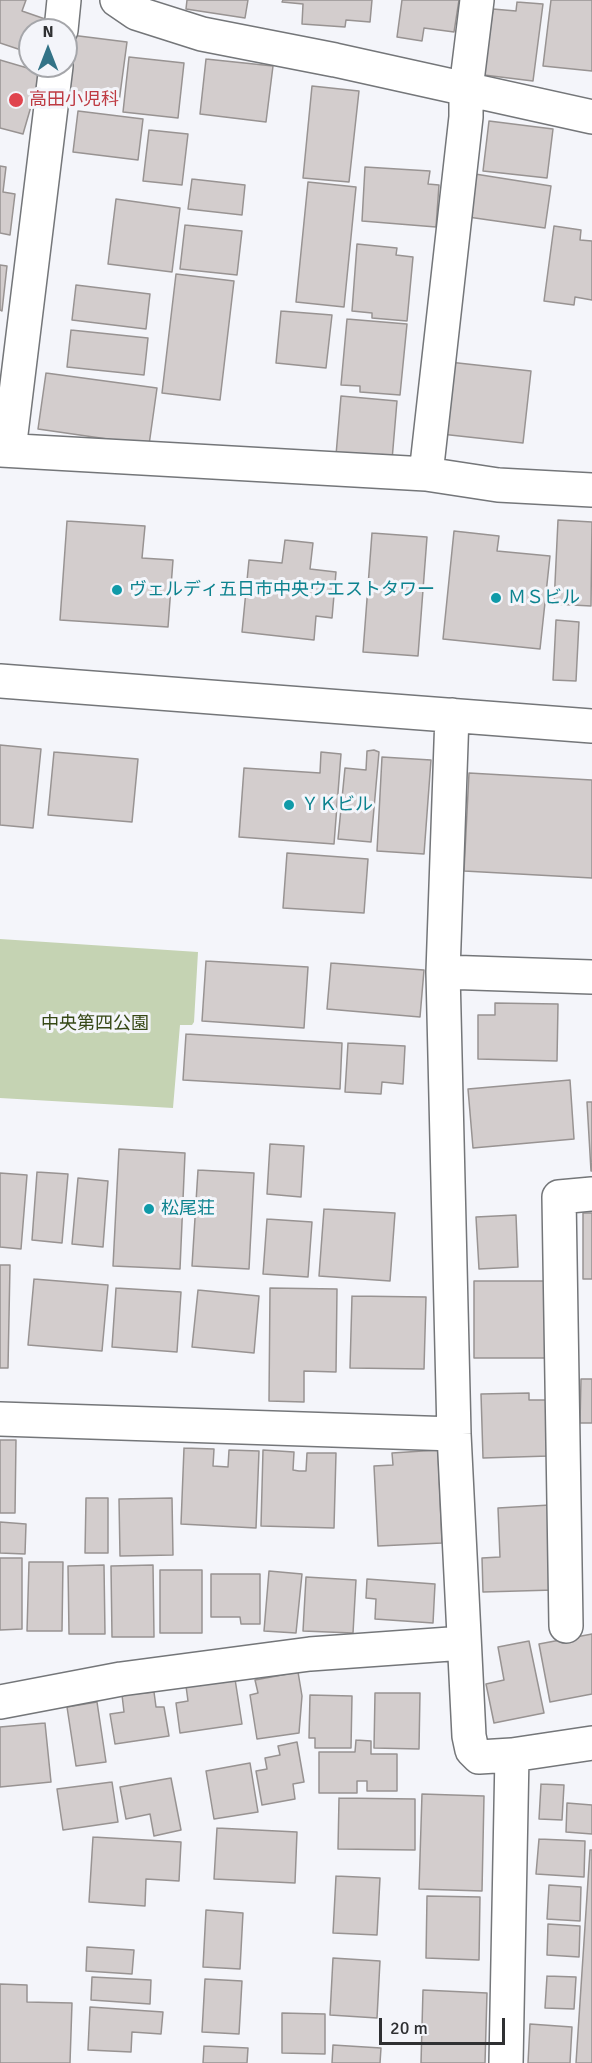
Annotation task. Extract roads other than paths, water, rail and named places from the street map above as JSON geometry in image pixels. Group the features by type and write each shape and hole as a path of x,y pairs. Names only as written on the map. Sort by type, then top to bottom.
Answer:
{"street":[{"path":"62,18 64,0"},
{"path":"117,0 136,13 202,34 335,60 592,117"},
{"path":"426,474 477,0"},
{"path":"54,78 4,450 426,474 498,484 592,490"},
{"path":"0,681 592,726"},
{"path":"452,715 444,972 454,1434 469,1736 472,1750 479,1757 512,1755 592,1743"},
{"path":"444,972 592,976"},
{"path":"566,1626 560,1197 592,1194"},
{"path":"0,1419 454,1434"},
{"path":"0,1702 121,1679 310,1654 464,1643"},
{"path":"506,2063 512,1755"}],"place":[{"name":"高田小児科","path":"16,100"},
{"name":"ヴェルディ五日市中央ウエストタワー","path":"117,590"},
{"name":"ＭＳビル","path":"496,598"},
{"name":"ＹＫビル","path":"289,805"},
{"name":"松尾荘","path":"149,1209"}],"park label":[{"name":"中央第四公園","path":"95,1024"}]}
